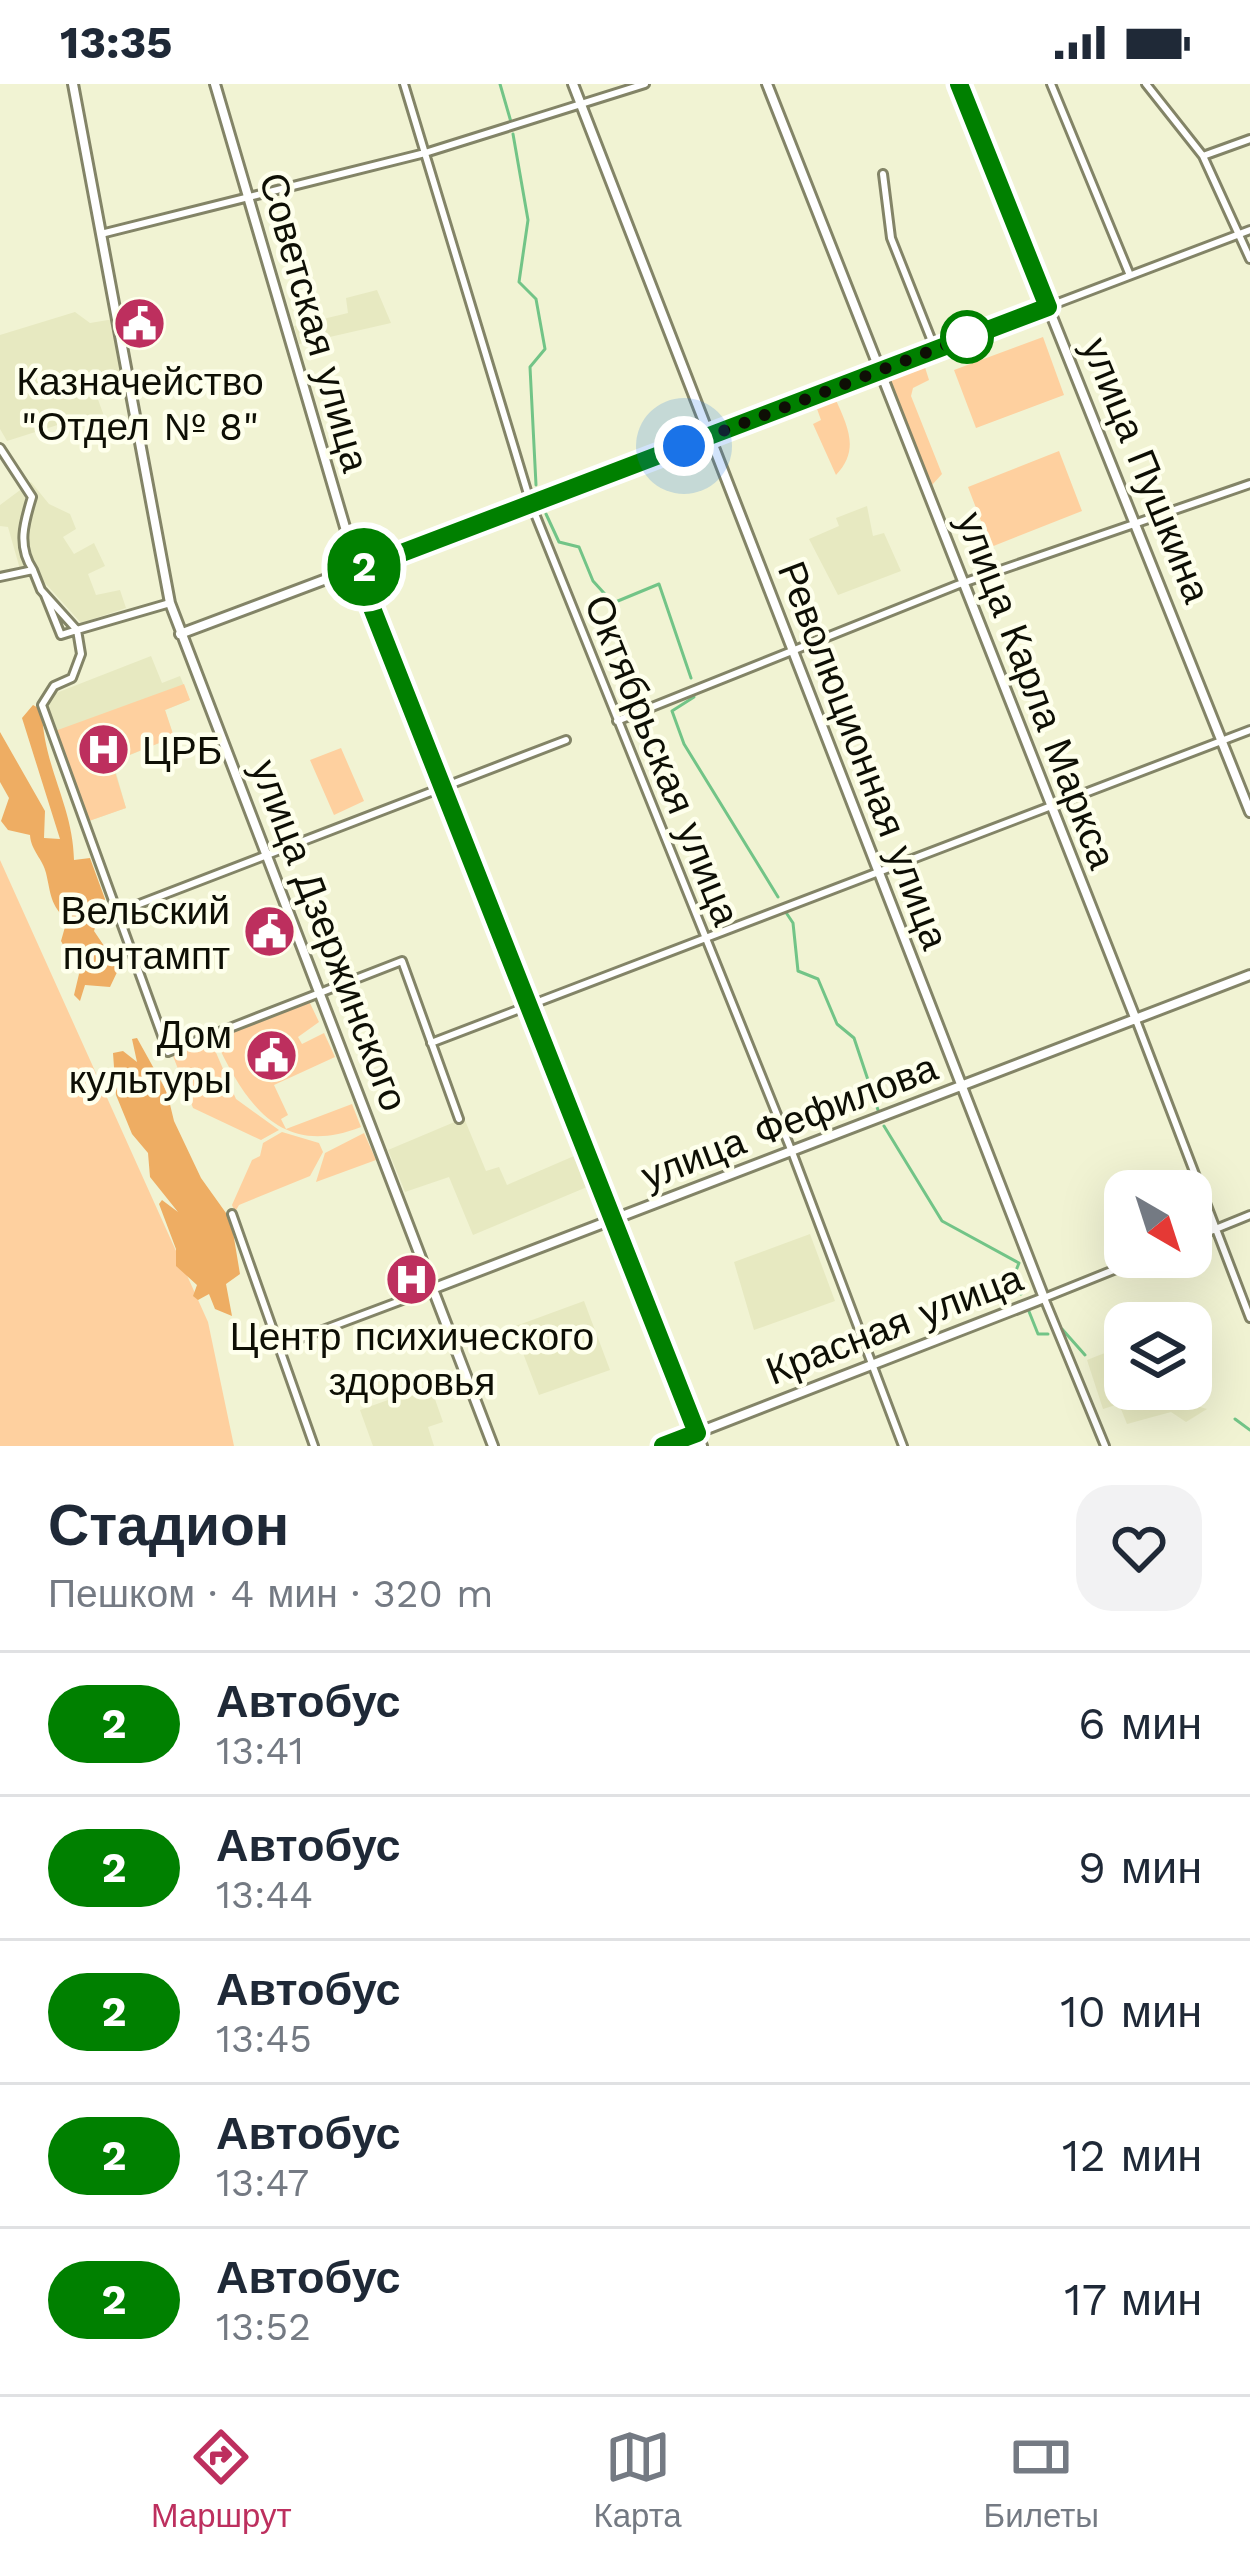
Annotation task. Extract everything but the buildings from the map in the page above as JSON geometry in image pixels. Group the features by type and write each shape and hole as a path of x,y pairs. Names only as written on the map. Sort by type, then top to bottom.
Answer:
{"main road":[{"name":"улица Дзержинского","path":"73,84 170,603 493,1446"},
{"name":"Советская улица","path":"215,84 357,570 702,1446"},
{"name":"Революционная улица","path":"573,84 1044,1298"},
{"name":"улица Карла Маркса","path":"767,84 1136,1020"},
{"name":"улица Пушкина","path":"959,84 1250,812"},
{"path":"180,634 879,371"},
{"name":"улица Фефилова","path":"432,1289 1250,975"},
{"name":"Красная улица","path":"663,1446 1044,1298"}],"street":[{"name":"Октябрьская улица","path":"404,84 531,504 792,1152 903,1446"},
{"path":"101,234 425,154 583,108 644,84"},
{"path":"1052,84 1129,273"},
{"path":"1146,84 1203,156 1245,232 1250,259"},
{"path":"1203,156 1250,139"},
{"path":"883,174 891,238 934,349"},
{"path":"879,371 1245,232"},
{"path":"0,448 32,497 22,530 25,557 62,635 170,603"},
{"path":"617,721 963,583 1250,484"},
{"path":"0,577 33,570"},
{"path":"45,595 77,630 78,669 54,686 42,705 168,1052 402,961 459,1119"},
{"path":"431,1043 1250,730"},
{"path":"116,913 566,740"},
{"name":"улица Карла Маркса","path":"1136,1020 1250,1318"},
{"path":"232,1214 314,1446"},
{"path":"1212,1230 1250,1215"},
{"name":"Красная улица","path":"1044,1298 1104,1274"},
{"name":"улица Фефилова","path":"280,1346 432,1289"},
{"name":"Революционная улица","path":"1044,1298 1106,1446"}],"shaded area":[{"path":"377,290 391,323 299,344 294,326 348,313 346,298"},
{"path":"75,312 90,323 114,319 128,388 96,394 104,416 89,415 7,441 0,429 0,335"},
{"path":"1043,337 1064,395 976,428 954,370"},
{"path":"923,361 929,380 913,388 911,396 942,474 932,485 889,387 890,377"},
{"path":"835,398 850,447 836,475 813,424 821,420 816,406"},
{"path":"1059,451 1082,511 991,547 968,487"},
{"path":"31,482 49,504 70,514 76,529 63,537 74,554 94,543 105,566 88,574 96,595 120,590 126,608 81,623 46,584 20,569 8,527 0,526 0,505"},
{"path":"867,506 873,536 884,533 901,571 838,595 809,539 839,526 836,518"},
{"name":"ЦРБ","path":"151,656 162,683 180,676 190,700 165,710 174,737 113,762 126,808 89,821 46,705 51,695"},
{"name":"ЦРБ","path":"184,684 190,700 165,710 174,737 112,762 126,808 89,821 55,731"},
{"path":"33,705 42,710 74,860 90,858 105,899 94,931 119,968 110,987 85,985 80,1001 74,995 79,974 61,941 67,920 54,904 30,835 8,830 1,821 9,798 0,782 0,732 45,811 44,838 60,839 22,718"},
{"path":"341,748 364,801 334,815 310,760"},
{"path":"0,860 208,1322 234,1446 0,1446"},
{"path":"309,1001 319,1022 298,1037 302,1044 324,1033 335,1057 274,1085 288,1115 281,1119 286,1129 254,1104 215,1039"},
{"path":"137,1038 167,1092 174,1121 201,1178 231,1220 240,1274 226,1284 232,1316 215,1309 209,1294 198,1300 193,1296 197,1285 176,1266 176,1249 159,1204 162,1200 178,1212 150,1177 148,1153 132,1134 116,1095 113,1053 123,1051 137,1062 132,1039"},
{"path":"211,1041 236,1099 279,1130 261,1140 193,1108 173,1056"},
{"path":"352,1104 361,1127 309,1136 286,1129"},
{"path":"464,1118 486,1171 499,1167 507,1185 581,1153 594,1184 473,1235 449,1177 405,1192 388,1150"},
{"path":"282,1132 319,1143 323,1152 310,1176 239,1205 235,1212 232,1205 252,1160 260,1156 263,1143"},
{"path":"364,1133 376,1160 316,1182 325,1153"},
{"path":"810,1234 835,1301 754,1330 734,1262"},
{"path":"584,1301 610,1370 539,1395 513,1327"},
{"path":"1104,1353 1104,1409 1103,1409 1087,1360"},
{"path":"430,1385 443,1422 428,1427 434,1446 373,1446 360,1410"},
{"path":"1121,1410 1205,1410 1186,1422 1171,1412 1127,1424"}],"waterway":[{"path":"500,84 511,122"},
{"path":"513,134 528,220 519,282 536,299 545,349 530,367 536,485"},
{"path":"546,514 559,542 579,547 593,581 613,603 659,584 691,678"},
{"path":"694,697 672,711 684,744 778,897"},
{"path":"785,911 793,923 798,971 818,979 837,1024 854,1038 878,1110"},
{"path":"884,1126 942,1221 1019,1263 1013,1278 1021,1294"},
{"path":"1028,1309 1038,1334 1048,1334"},
{"path":"1062,1329 1085,1355"},
{"path":"1235,1419 1250,1430"}],"bus line":[{"name":"2","path":"663,1446 697,1433 357,570 1048,307 959,84"}],"place":[{"name":"Казначейство \"Отдел № 8\"","path":"140,324"},
{"name":"ЦРБ","path":"103,750"},
{"name":"Вельский почтампт","path":"269,932"},
{"name":"Дом культуры","path":"271,1056"},
{"name":"Центр психического здоровья","path":"412,1279"}],"route":[{"path":"684,446 967,337"}]}
